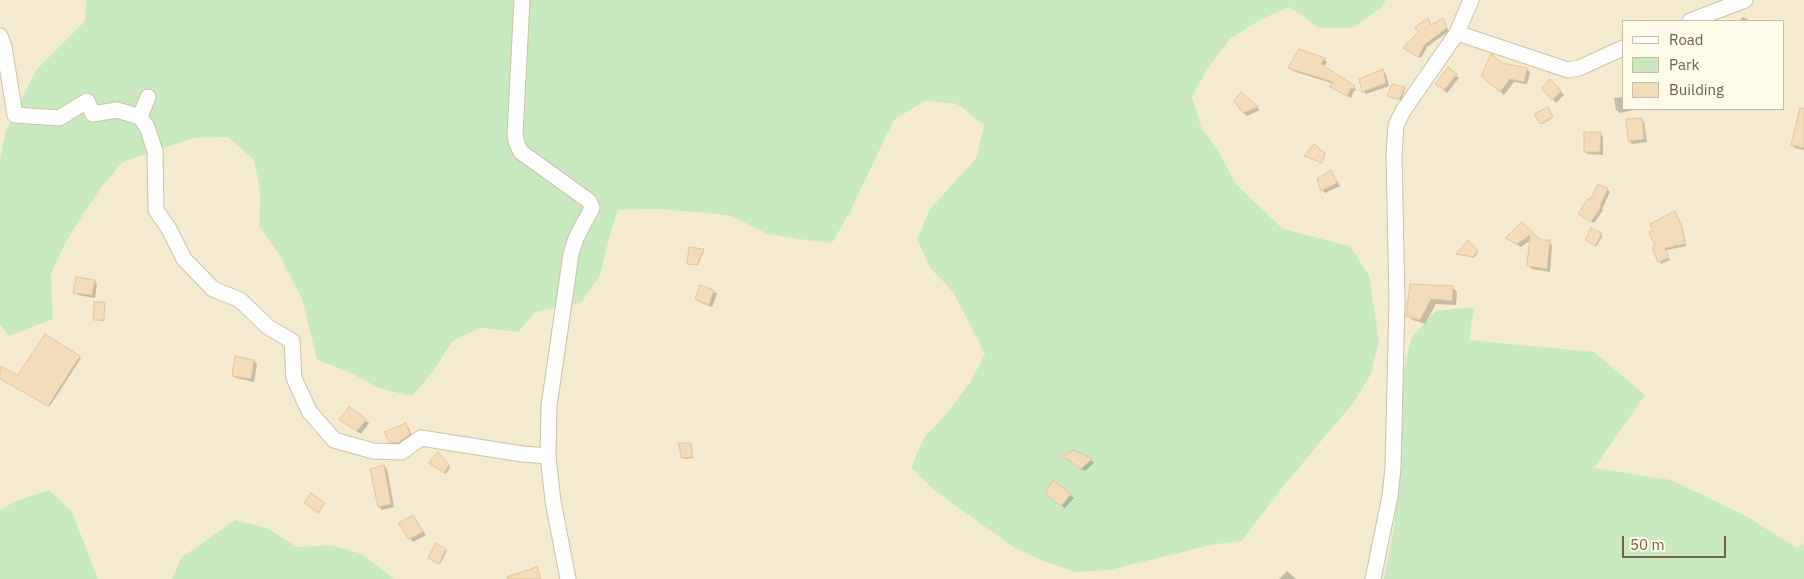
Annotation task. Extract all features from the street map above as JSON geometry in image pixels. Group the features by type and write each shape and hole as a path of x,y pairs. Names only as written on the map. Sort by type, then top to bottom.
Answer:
{"street":[{"path":"522,0 515,135 517,144 521,152 589,201 592,208 570,254 550,406 548,456 565,577"},
{"path":"1373,579 1390,496 1393,468 1397,302 1394,154 1396,125 1403,111 1457,33 1471,0"},
{"path":"1693,20 1745,0"},
{"path":"1457,33 1568,70 1579,68 1622,48"},
{"path":"0,36 4,47 15,115 59,118 87,101 93,114 117,110 140,117 147,127 155,152 156,210 169,229 184,259 213,289 240,300 268,328 292,341 294,378 309,411 334,440 373,451 401,452 421,438 522,454 548,456"},
{"path":"140,117 148,97"}],"shaded area":[{"path":"0,0 86,0 85,21 36,70 5,133 0,159"},
{"path":"1386,0 1804,0 1804,579 0,579 0,325 9,336 53,319 51,274 66,242 84,213 103,185 123,162 194,138 228,137 254,160 260,193 259,226 278,253 302,299 317,360 349,372 378,388 433,372 452,343 480,328 518,332 536,312 581,303 608,242 618,210 656,209 731,216 765,233 832,243 849,214 894,120 925,101 957,104 984,125 976,158 930,209 930,268 953,292 985,354 969,384 923,439 911,468 935,491 1013,547 1110,570 1211,545 1242,541 1285,484 1379,340 1369,275 1350,246 1283,229 1236,184 1220,154 1200,127 1192,96 1210,65 1230,39 1260,20 1289,7 1319,28 1381,8"}],"green space":[{"path":"86,0 1386,0 1381,8 1352,28 1319,28 1289,7 1260,20 1230,39 1210,65 1192,96 1201,127 1220,154 1236,184 1283,229 1350,246 1369,275 1379,340 1371,374 1354,402 1285,484 1242,541 1211,545 1110,570 1076,572 1043,561 1013,547 935,491 911,468 923,439 969,384 985,354 953,292 930,268 917,239 930,209 976,158 984,125 957,104 925,101 894,120 849,214 832,243 765,233 731,216 656,209 618,210 600,275 581,303 536,312 518,332 480,328 452,342 433,372 412,396 378,388 349,372 317,360 302,299 278,253 259,226 260,193 254,160 228,137 194,138 123,162 103,185 84,213 66,242 51,274 53,319 9,336 0,325 0,159 5,133 36,70 85,21"},
{"path":"1474,307 1469,340 1594,352 1645,395 1594,468 1671,480 1746,516 1797,548 1804,543 1804,579 1384,579 1394,529 1403,375 1411,338 1436,311"},
{"path":"49,490 72,512 98,579 0,579 0,510 16,501"},
{"path":"235,520 267,528 297,547 331,545 362,554 394,579 172,579 181,558"}],"building":[{"path":"1428,18 1431,25 1443,18 1447,28 1425,44 1418,57 1403,48 1418,32 1415,27"},
{"path":"1299,49 1325,58 1321,64 1355,86 1353,89 1351,88 1347,96 1330,87 1333,82 1288,68"},
{"path":"1491,54 1502,63 1527,68 1524,82 1510,79 1500,92 1481,76"},
{"path":"1448,67 1457,74 1444,90 1435,84"},
{"path":"1383,69 1386,83 1362,92 1359,79"},
{"path":"1550,79 1562,91 1552,100 1541,88"},
{"path":"1392,84 1405,87 1399,100 1387,96"},
{"path":"1241,92 1258,107 1243,113 1234,101"},
{"path":"1548,107 1553,117 1540,124 1534,114"},
{"path":"1800,108 1804,109 1804,148 1791,145"},
{"path":"1642,118 1644,139 1628,141 1626,119"},
{"path":"1584,132 1601,132 1600,152 1584,152"},
{"path":"1314,144 1325,153 1322,163 1304,156"},
{"path":"1331,170 1337,183 1321,191 1317,179"},
{"path":"1598,184 1608,188 1601,207 1591,222 1578,214 1588,198 1590,200"},
{"path":"1675,211 1682,227 1685,244 1665,248 1669,258 1658,262 1652,248 1655,246 1649,232 1653,231 1650,224"},
{"path":"1522,222 1541,240 1550,240 1547,269 1527,266 1530,235 1517,244 1505,238"},
{"path":"1591,228 1602,233 1595,246 1585,240"},
{"path":"1468,240 1478,251 1473,257 1456,254"},
{"path":"689,247 704,249 697,265 687,264"},
{"path":"76,277 95,280 92,295 73,293"},
{"path":"1410,284 1453,286 1452,301 1431,299 1420,320 1406,316"},
{"path":"700,285 714,290 709,305 695,299"},
{"path":"94,302 105,302 104,320 93,320"},
{"path":"45,334 80,356 48,406 0,379 0,366 18,375"},
{"path":"235,356 254,360 251,379 232,376"},
{"path":"349,407 367,419 357,431 339,420"},
{"path":"406,423 410,434 398,443 389,442 384,432"},
{"path":"679,443 691,443 692,457 681,458"},
{"path":"1074,450 1092,459 1081,469 1062,456"},
{"path":"438,452 449,465 444,473 429,463"},
{"path":"384,465 391,504 378,507 370,469"},
{"path":"1053,480 1071,494 1061,506 1045,494"},
{"path":"311,493 325,503 318,513 304,503"},
{"path":"413,515 423,532 409,539 398,523"},
{"path":"436,543 446,549 439,564 428,558"},
{"path":"537,567 541,579 508,579 507,577"}]}
